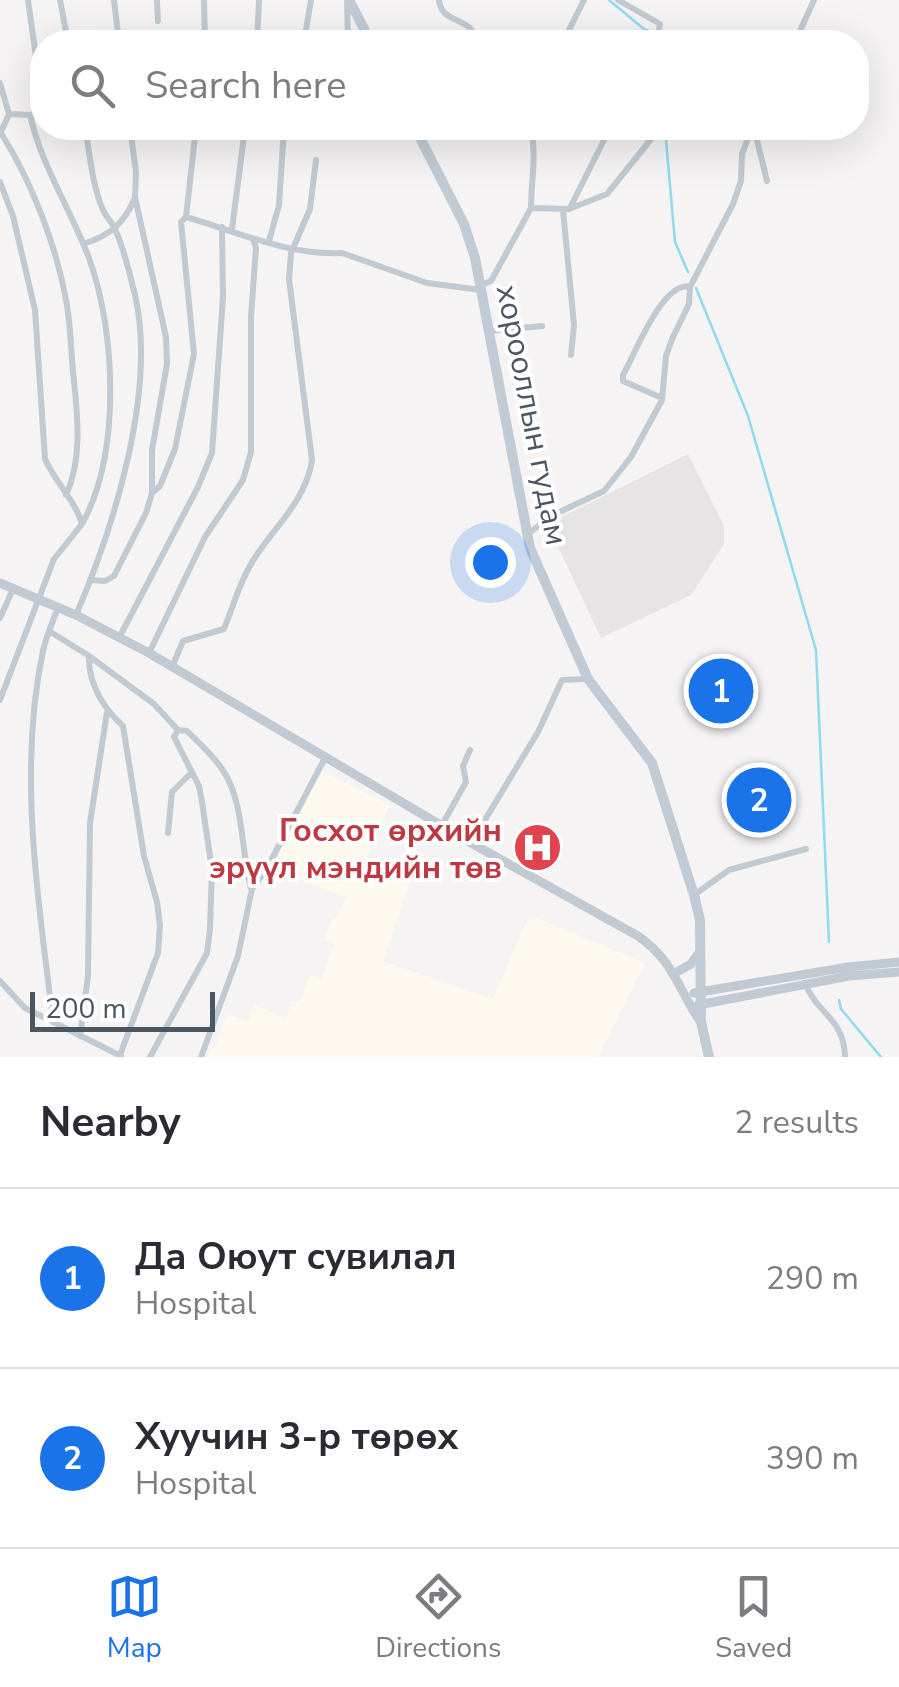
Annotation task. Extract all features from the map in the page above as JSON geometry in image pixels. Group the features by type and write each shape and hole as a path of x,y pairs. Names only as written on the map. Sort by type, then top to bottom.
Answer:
{"main road":[{"path":"348,0 364,30"},
{"name":"хорооллын гудам","path":"421,140 464,224 482,288 537,566 588,679 652,764 694,894 700,920 698,1001 710,1057"}],"street":[{"path":"28,0 32,30"},
{"path":"60,0 66,30"},
{"path":"114,0 118,30"},
{"path":"157,0 158,20"},
{"path":"204,0 205,30"},
{"path":"257,30 259,0"},
{"path":"306,30 311,0"},
{"path":"348,0 348,30"},
{"path":"439,0 440,10 446,16 471,30"},
{"path":"569,30 584,0"},
{"path":"618,0 660,24 660,30"},
{"path":"800,30 814,0"},
{"path":"0,84 9,114 1,133 16,156 37,210 67,304 78,423 73,480 66,495"},
{"path":"9,114 30,115"},
{"path":"0,700 54,559 82,524 96,490 106,444 110,388 98,287 40,140"},
{"path":"76,614 117,500 137,411 139,344 136,296 115,229 103,211 88,140"},
{"path":"91,580 106,581 114,576 146,513 152,493 152,450 167,364 166,337 136,197 132,140"},
{"path":"152,493 160,486 171,461 191,378 194,342 181,222 186,216 195,140"},
{"path":"232,229 243,140"},
{"path":"269,241 279,206 283,140"},
{"path":"186,216 254,239 342,253 427,283 482,288 491,281 531,208 536,164 533,140"},
{"path":"571,355 574,325 566,210 604,140"},
{"path":"531,208 566,210 607,194 650,140"},
{"path":"528,534 551,516 604,490 631,457 662,398 666,356 689,304 690,287 733,204 748,140"},
{"path":"756,140 767,181"},
{"path":"172,667 183,641 224,628 246,574 301,496 310,475 312,460 290,279 292,248 310,209 316,160"},
{"path":"0,182 13,216 34,310 45,460 78,510 82,524"},
{"path":"83,244 115,229 136,197"},
{"path":"119,638 212,453 222,297 222,226"},
{"path":"149,653 206,537 247,470 251,452 254,239"},
{"path":"662,398 629,385 623,381 623,375 659,306 674,288 690,287"},
{"path":"488,330 542,326"},
{"path":"0,583 76,614 149,653 471,843 638,936 660,954 687,995 698,1001 899,972"},
{"path":"0,618 13,589"},
{"path":"52,1022 32,808 33,728 43,649 58,607"},
{"path":"49,631 154,704 178,730 187,730 225,772 252,889"},
{"path":"0,981 26,1008 122,1056 158,953 160,924 138,824 123,726 107,711 89,672 89,656"},
{"path":"471,843 538,732 562,680 588,679"},
{"path":"80,1036 88,976 89,834 107,711"},
{"path":"150,1057 207,953 210,929 212,870 202,802 174,737 178,730"},
{"path":"442,825 466,782 463,766 470,750"},
{"path":"201,1057 238,956 252,889 326,756"},
{"path":"168,833 172,792 192,772"},
{"path":"694,894 729,870 806,849"},
{"path":"675,973 692,964 701,949"},
{"path":"698,1001 848,967 899,962"},
{"path":"805,983 815,1004 832,1016 844,1036 846,1057"}],"shaded area":[{"path":"688,454 724,526 724,544 691,595 601,638 554,538 552,522"},
{"path":"322,771 390,805 366,857 412,875 383,961 493,998 528,918 534,917 645,963 598,1057 207,1057 211,1046 215,1047 227,1014 248,1022 254,1004 286,1019 292,1001 300,1002 310,975 321,979 334,944 324,940 346,897 271,869"}],"waterway":[{"path":"609,0 646,30"},
{"path":"666,140 675,242 688,272"},
{"path":"696,288 748,416 816,650 829,942"},
{"path":"839,1000 841,1009 881,1057"}],"place":[{"name":"Да Оюут сувилал","path":"721,691"},
{"name":"Хуучин 3-р төрөх","path":"759,800"},
{"name":"Госхот өрхийн эрүүл мэндийн төв","path":"537,848"}]}
